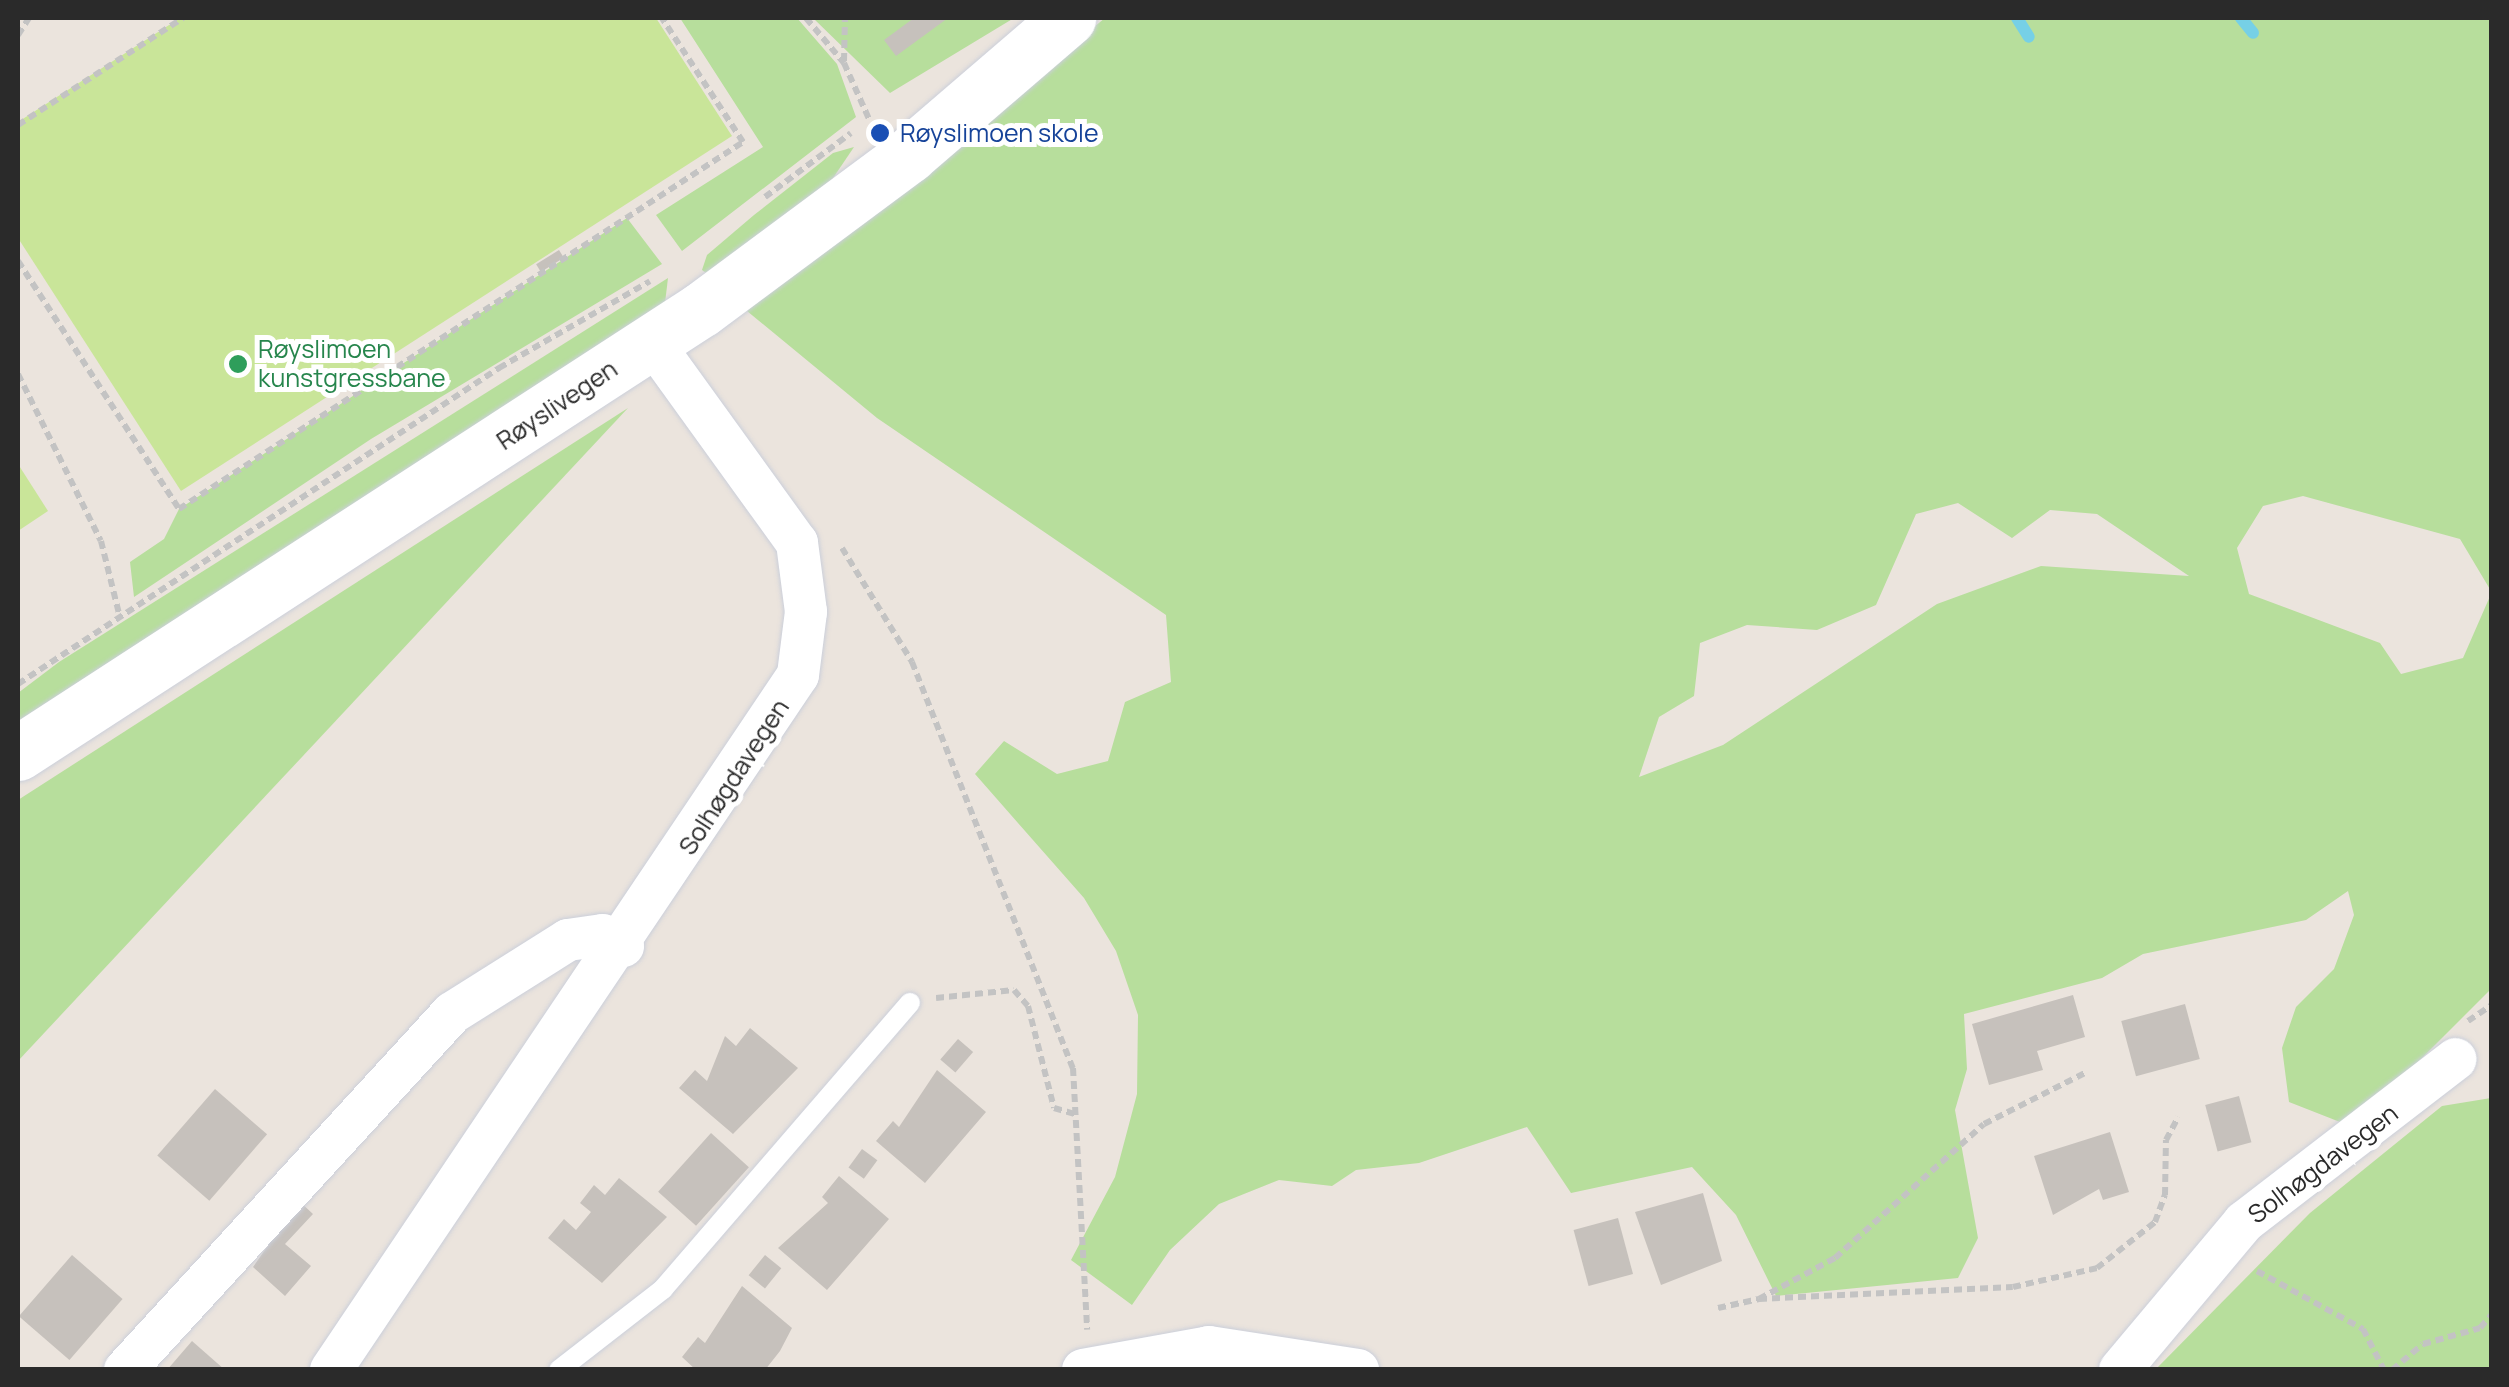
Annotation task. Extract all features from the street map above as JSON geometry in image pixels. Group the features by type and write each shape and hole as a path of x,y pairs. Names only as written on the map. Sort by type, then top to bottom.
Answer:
{"street":[{"name":"Røyslivegen","path":"18,754 652,342 909,155 1068,18"},
{"name":"Solhøgdavegen","path":"331,1370 779,714 798,675 806,612 797,543 652,342"},
{"path":"125,1370 452,1013 568,940 603,935 623,946"},
{"name":"Solhøgdavegen","path":"2120,1370 2244,1222 2456,1058"},
{"path":"1086,1368 1208,1348 1281,1362 1358,1370"}],"lane":[{"path":"559,1370 664,1289 910,1004"}],"path":[{"path":"18,35 29,18"},
{"path":"18,125 183,18"},
{"path":"18,262 179,510 743,142 662,18"},
{"path":"806,18 844,62 870,122"},
{"path":"844,62 845,18"},
{"path":"748,212 884,112"},
{"path":"18,684 120,614 660,275"},
{"path":"18,374 101,541 120,614"},
{"path":"832,531 912,662 1072,1068 1086,1368"},
{"path":"910,1004 1014,990 1028,1006 1054,1108 1075,1114"},
{"path":"1759,1299 1860,1239 1984,1124 2085,1073"},
{"path":"1718,1308 1759,1299 2013,1287 2097,1268 2154,1222 2165,1195 2166,1140 2178,1117"},
{"path":"2201,1272 2253,1270 2309,1294 2363,1330 2384,1370"},
{"path":"2392,1370 2422,1344 2480,1328 2492,1314"}],"green space":[{"name":"Røyslimoen kunstgressbane","path":"180,18 656,18 732,136 181,491 18,238 18,122"},
{"path":"680,18 797,18 837,64 856,117 682,251 656,215 763,147"},
{"path":"813,18 849,19 1014,18 890,93"},
{"path":"1105,18 2491,18 2491,591 2460,539 2303,496 2263,506 2237,548 2249,594 2380,643 2401,674 2463,658 2491,594 2491,989 2409,1071 2340,1122 2289,1102 2282,1048 2296,1007 2334,969 2354,915 2348,891 2306,920 2143,954 2102,978 1964,1014 1967,1069 1955,1110 1978,1238 1958,1278 1776,1296 1736,1215 1692,1167 1571,1193 1527,1127 1419,1163 1356,1170 1332,1186 1279,1180 1219,1204 1170,1250 1132,1305 1071,1260 1115,1177 1137,1094 1138,1015 1116,951 1084,898 975,774 1004,741 1057,774 1108,761 1125,702 1171,682 1166,615 877,418 747,311","holes":["1958,503 2012,538 2050,510 2097,514 2189,576 2041,566 1937,604 1723,745 1639,777 1659,717 1694,696 1700,643 1747,625 1817,630 1876,605 1916,514"]},
{"path":"854,147 825,190 709,275 702,270 707,255 754,215 833,153"},
{"path":"627,218 662,264 371,439 134,597 130,562 164,539 179,509"},
{"path":"668,278 665,303 18,721 18,693 59,662"},
{"path":"628,408 18,1061 18,800"},
{"path":"18,464 48,511 18,531"},
{"path":"2491,1098 2491,1369 2156,1369 2310,1213 2442,1106"}],"building":[{"path":"914,18 948,18 896,56 884,40"},
{"path":"559,250 564,258 541,272 536,264"},
{"path":"2073,995 2085,1037 2037,1051 2043,1070 1989,1085 1972,1024"},
{"path":"2185,1004 2200,1059 2136,1076 2121,1021"},
{"path":"750,1028 798,1068 733,1134 679,1088 695,1070 707,1081 725,1036 736,1046"},
{"path":"958,1039 973,1052 955,1072 940,1059"},
{"path":"937,1070 986,1112 925,1183 876,1141 893,1121 899,1127"},
{"path":"215,1089 267,1134 209,1201 157,1155"},
{"path":"2239,1096 2251,1142 2218,1151 2205,1105"},
{"path":"2110,1132 2129,1192 2103,1200 2099,1189 2053,1215 2034,1156"},
{"path":"711,1133 749,1167 696,1226 658,1192"},
{"path":"862,1149 877,1160 864,1179 848,1168"},
{"path":"839,1176 889,1219 827,1290 778,1248 828,1203 822,1197"},
{"path":"619,1178 667,1217 602,1283 548,1238 564,1219 576,1230 591,1212 580,1203 594,1185 605,1195"},
{"path":"1703,1193 1722,1261 1661,1285 1635,1212"},
{"path":"299,1201 313,1214 285,1244 311,1266 285,1296 253,1267"},
{"path":"1618,1218 1633,1274 1589,1286 1574,1230"},
{"path":"72,1255 123,1299 69,1360 19,1316"},
{"path":"765,1255 781,1268 765,1288 749,1275"},
{"path":"742,1286 792,1328 780,1351 765,1370 696,1370 682,1357 698,1337 705,1343"},
{"path":"192,1341 225,1370 167,1370"}],"waterway":[{"path":"2017,18 2029,37"},
{"path":"2241,18 2253,33"}],"place":[{"name":"Røyslimoen skole","path":"880,133"},
{"name":"Røyslimoen kunstgressbane","path":"238,364"}]}
